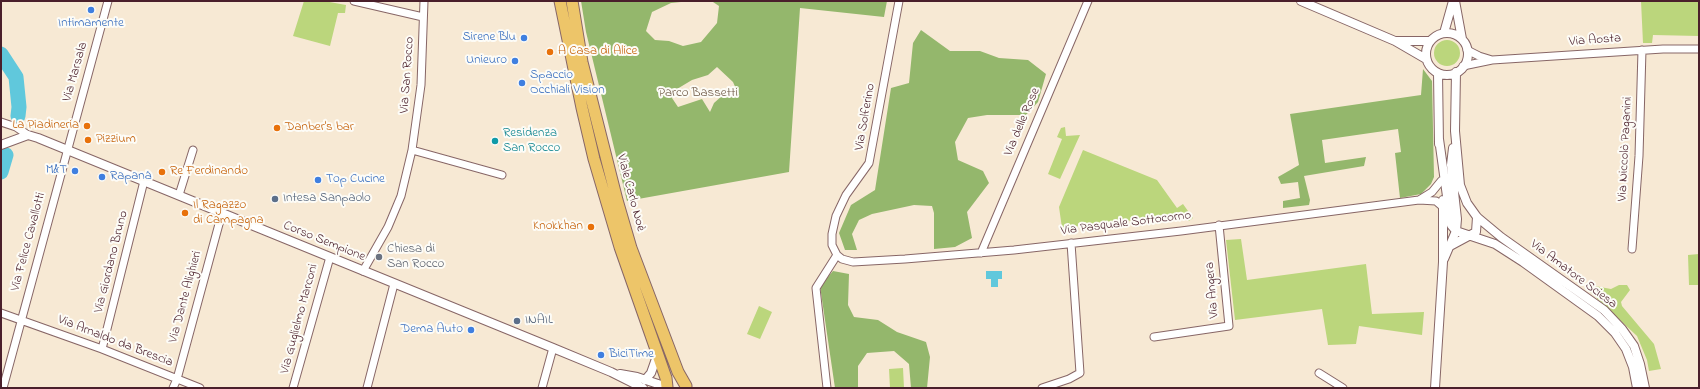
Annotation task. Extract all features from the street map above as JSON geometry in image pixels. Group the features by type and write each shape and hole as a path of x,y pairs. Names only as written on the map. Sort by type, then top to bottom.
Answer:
{"main road":[{"name":"Viale Carlo Noè","path":"560,1 594,159 620,247 658,353 666,378 667,387"},
{"name":"Viale Carlo Noè","path":"572,1 582,62 629,241 672,357 678,372 687,387"},
{"path":"667,387 674,383 680,383 687,387"}],"street":[{"name":"Via Marsala","path":"67,150 108,1"},
{"path":"354,1 423,17"},
{"name":"Via San Rocco","path":"363,271 388,227 401,196 412,150 421,85 424,1"},
{"name":"Via Solferino","path":"837,255 832,244 832,234 836,216 846,195 869,163 899,1"},
{"name":"Via delle Rose","path":"981,253 1088,1"},
{"path":"1301,1 1395,41 1426,59"},
{"path":"1444,33 1454,1"},
{"path":"1454,1 1462,39 1467,50 1467,60 1464,66 1456,72 1448,75 1438,73 1430,67 1426,59 1426,49 1430,41 1436,35 1444,33 1454,34 1462,39"},
{"path":"1395,41 1430,41"},
{"name":"Via Aosta","path":"1464,66 1492,60 1642,50 1699,49"},
{"name":"Via Aosta","path":"1467,50 1492,60"},
{"name":"Via Niccolò Paganini","path":"1632,250 1639,156 1642,50"},
{"name":"Via Amatore Sciesa","path":"1443,262 1456,231 1457,219 1451,166 1455,131 1456,72"},
{"name":"Via Amatore Sciesa","path":"1435,388 1443,262 1443,207 1439,140 1438,73"},
{"path":"1,122 16,127 28,135"},
{"name":"Via Amatore Sciesa","path":"1455,131 1460,185 1467,203 1477,217 1500,236 1604,310 1622,329 1634,346 1640,364 1645,388"},
{"name":"Corso Sempione","path":"28,135 179,195 611,372 644,384 667,387"},
{"path":"1,145 28,135"},
{"name":"Via Amatore Sciesa","path":"1439,140 1451,225 1456,231 1495,244 1523,262 1598,316 1615,333 1626,349 1633,367 1637,388"},
{"name":"Via Felice Cavallotti","path":"2,388 67,150"},
{"path":"179,195 193,150"},
{"path":"412,150 502,175"},
{"name":"Via Giordano Bruno","path":"102,349 144,181"},
{"name":"Via Pasquale Sottocorno","path":"1419,200 1432,192 1441,181"},
{"name":"Via Pasquale Sottocorno","path":"837,255 853,262 865,262 981,253 1419,200 1436,201 1443,207"},
{"name":"Via Dante Alighieri","path":"173,388 177,379 222,213"},
{"path":"1450,246 1476,232 1477,217"},
{"name":"Via Angera","path":"1154,337 1229,326 1219,225"},
{"path":"1042,388 1069,379 1080,373 1071,243"},
{"path":"827,388 816,288 837,255"},
{"name":"Via Guglielmo Marconi","path":"293,388 330,257"},
{"path":"367,388 394,284"},
{"name":"Via Arnaldo da Brescia","path":"1,313 102,349 200,388"},
{"path":"542,388 553,348"},
{"path":"644,384 651,373 658,353"},
{"path":"1319,373 1343,388"}],"green space":[{"path":"304,1 324,1 346,5 345,13 338,13 330,46 293,36"},
{"name":"Parco Bassetti","path":"581,1 691,1 671,3 652,12 646,31 655,40 669,41 683,46 701,42 717,23 719,6 709,1 887,1 884,17 800,8 789,172 627,201 586,32","holes":["717,67 733,82 737,91 723,95 714,103 710,112 702,99 678,107 672,98 677,89 692,80 708,75"]},
{"path":"1641,1 1699,1 1699,36 1653,35 1652,43 1643,43"},
{"path":"921,30 950,51 980,51 999,58 1028,60 1046,74 1038,102 1026,115 987,115 968,118 955,142 958,160 983,171 989,183 967,212 972,238 955,247 934,249 934,213 932,206 914,205 872,214 859,220 852,234 857,250 845,250 839,233 851,205 875,190 891,88 909,83 913,43"},
{"path":"1447,40 1456,44 1460,53 1456,62 1447,66 1438,62 1434,53 1438,44"},
{"path":"1423,69 1432,81 1434,177 1431,184 1421,194 1400,198 1395,153 1401,152 1398,129 1322,140 1325,163 1366,157 1364,166 1304,176 1310,200 1309,205 1283,208 1283,201 1300,198 1298,182 1281,184 1278,177 1299,165 1290,114 1421,95"},
{"path":"1065,127 1066,136 1080,135 1060,179 1048,174 1062,139 1057,137 1061,128"},
{"path":"1083,150 1157,180 1177,208 1183,204 1193,218 1189,221 1182,215 1062,228 1059,207"},
{"path":"1241,239 1247,280 1366,264 1372,314 1424,312 1422,335 1359,326 1356,344 1328,345 1322,309 1235,320 1226,240"},
{"path":"1699,254 1699,285 1689,285 1688,255"},
{"path":"833,271 849,274 848,305 854,317 878,320 897,332 926,342 930,357 927,388 911,388 909,364 894,351 867,353 858,366 858,388 835,388 820,286"},
{"path":"1589,285 1611,289 1619,285 1627,285 1630,290 1621,302 1622,306 1654,344 1661,369 1649,371 1647,360 1637,336 1587,289"},
{"path":"759,306 772,312 760,339 747,334"},
{"path":"903,368 904,388 890,388 889,369"}],"water":[{"path":"986,271 1002,271 1002,279 998,279 998,287 991,287 991,279 986,279"}],"waterway":[{"path":"1,54 16,77 19,107 18,116"},
{"path":"1,172 6,155"}],"place":[{"name":"Intimamente","path":"91,10"},
{"name":"Sirene Blu","path":"524,38"},
{"name":"A Casa di Alice","path":"550,52"},
{"name":"Unieuro","path":"515,61"},
{"name":"Spaccio Occhiali Vision","path":"522,83"},
{"name":"La Piadineria","path":"87,126"},
{"name":"Danber's bar","path":"277,128"},
{"name":"Pizzium","path":"88,140"},
{"name":"Residenza San Rocco","path":"495,141"},
{"name":"M&T","path":"75,171"},
{"name":"Re Ferdinando","path":"162,172"},
{"name":"Rapanà","path":"102,177"},
{"name":"Top Cucine","path":"318,180"},
{"name":"Intesa Sanpaolo","path":"275,199"},
{"name":"Il Ragazzo di Campagna","path":"185,213"},
{"name":"Knokkhan","path":"591,227"},
{"name":"Chiesa di San Rocco","path":"379,257"},
{"name":"INAIL","path":"517,321"},
{"name":"Dema Auto","path":"471,330"},
{"name":"BiciTime","path":"601,355"}]}
